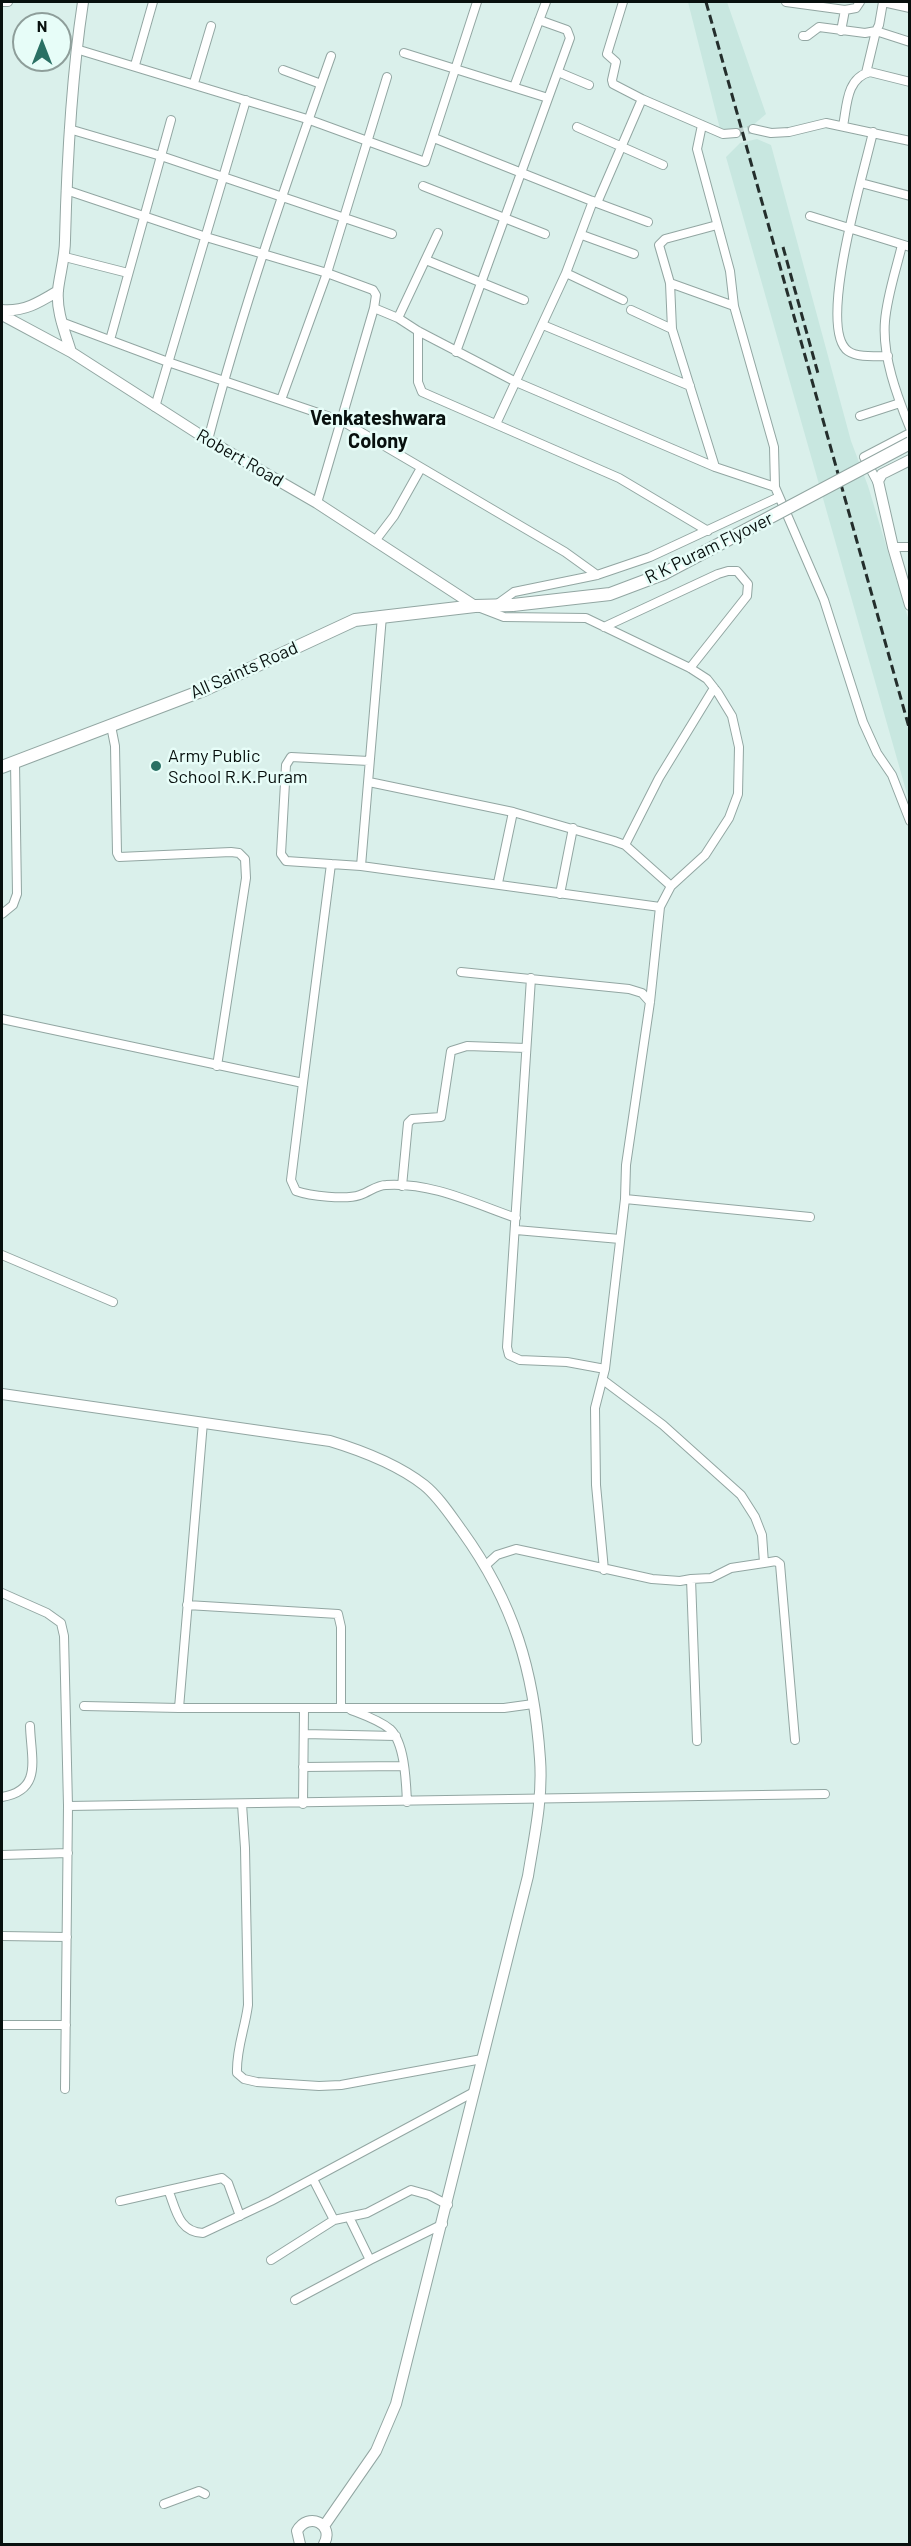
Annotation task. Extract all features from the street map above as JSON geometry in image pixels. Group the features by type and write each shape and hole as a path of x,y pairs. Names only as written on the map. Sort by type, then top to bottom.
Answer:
{"main road":[{"name":"R K Puram Flyover","path":"494,606 610,594 663,574 909,443"},
{"name":"All Saints Road","path":"2,767 204,690 355,620 475,606 494,606"}],"street":[{"path":"2,2 8,2"},
{"path":"71,352 61,322 58,291 65,257 69,129 76,49 83,2"},
{"path":"135,65 153,2"},
{"path":"76,49 308,119 425,162 477,2"},
{"path":"514,87 546,2"},
{"path":"623,2 607,54 616,62 613,84 723,134 736,133"},
{"path":"786,2 845,10 856,8 860,2"},
{"path":"843,126 851,87 855,80 866,73 883,2 909,8"},
{"path":"842,30 845,10"},
{"path":"456,352 570,34 567,30 539,20"},
{"path":"194,83 211,26"},
{"path":"803,36 807,36 819,27 865,33 876,32 909,42"},
{"path":"404,53 548,98"},
{"path":"208,440 263,255 331,56"},
{"path":"283,70 321,84"},
{"path":"558,72 589,85"},
{"path":"866,73 909,82"},
{"path":"281,400 327,273 387,77"},
{"path":"496,424 543,325 642,99"},
{"path":"155,407 246,100"},
{"path":"110,340 171,120"},
{"path":"753,129 771,133 801,130 818,123 843,126 909,141"},
{"path":"702,125 697,149 730,271 734,306 774,447 775,487 824,600 863,722 877,753 892,775 909,821"},
{"path":"577,127 663,165"},
{"path":"69,129 161,156 392,234"},
{"path":"873,132 849,228 837,296 837,329 846,350 857,355 888,357"},
{"path":"434,138 519,174 648,222"},
{"path":"861,183 909,196"},
{"path":"423,186 545,234"},
{"path":"66,190 143,217 327,273 373,290 376,295 375,308 317,503"},
{"path":"810,216 906,246 885,323 888,357 909,430 864,457 879,485 892,547 909,605"},
{"path":"715,467 672,329 670,283 659,248 662,241 717,225"},
{"path":"398,318 438,233"},
{"path":"582,235 634,254"},
{"path":"65,257 128,273"},
{"path":"426,260 524,300"},
{"path":"566,273 622,300"},
{"path":"670,283 734,306"},
{"path":"2,313 32,306 58,291"},
{"path":"375,308 398,318 418,332 456,352 516,381 715,467 775,487"},
{"path":"631,310 672,329"},
{"name":"Robert Road","path":"2,313 71,352 208,440 317,503 475,606"},
{"path":"61,322 168,362 342,421 565,552 597,574"},
{"path":"543,325 690,386"},
{"path":"418,332 418,382 422,392 619,478 708,531"},
{"path":"860,416 900,402"},
{"path":"879,485 882,474 909,460"},
{"path":"375,541 394,516 422,468"},
{"path":"494,606 514,592 597,574 650,557 779,497"},
{"path":"892,547 909,547"},
{"path":"604,627 718,574 737,571 748,584 747,596 690,668"},
{"path":"475,606 504,617 586,618 690,668 707,679 714,688 732,716 736,733 740,766 738,794 729,818 705,855 672,886 660,907 650,1002 626,1166 625,1199 605,1369 595,1408 594,1437 604,1570"},
{"path":"361,866 382,616"},
{"path":"625,845 659,778 714,688"},
{"path":"111,726 115,746 117,853 119,857 231,852 239,853 245,859 246,878 217,1066"},
{"path":"369,761 297,755 288,760 281,854 286,861 361,866 660,907"},
{"path":"2,914 13,905 17,894 15,762"},
{"path":"369,782 513,812 625,845 672,886"},
{"path":"498,883 513,812"},
{"path":"560,894 573,828"},
{"path":"331,864 291,1180 296,1191 308,1195 358,1196 385,1185 431,1189 458,1196 516,1218"},
{"path":"461,972 637,991 650,1002"},
{"path":"531,978 507,1347 509,1355 520,1360 567,1362 605,1369"},
{"path":"2,1019 303,1083"},
{"path":"402,1186 408,1123 412,1119 441,1117 451,1051 467,1046 526,1048"},
{"path":"625,1199 810,1217"},
{"path":"516,1230 620,1239"},
{"path":"2,1255 113,1302"},
{"path":"603,1380 663,1425 741,1495 755,1517 762,1535 764,1563"},
{"path":"2,1394 330,1441 367,1452 425,1486 449,1513 486,1565 521,1645 533,1704 540,1761 537,1828 528,1876 448,2205 404,2377 389,2426 360,2478 324,2526"},
{"path":"179,1708 203,1422"},
{"path":"486,1565 497,1555 516,1549 604,1570 652,1579 680,1581 711,1578 731,1568 746,1564 776,1561 782,1569 795,1740"},
{"path":"691,1579 698,1742"},
{"path":"2,1593 47,1613 61,1623 64,1636 68,1806 65,2089"},
{"path":"188,1605 338,1614 341,1627 344,1708"},
{"path":"84,1706 304,1709 504,1708 533,1704"},
{"path":"344,1708 375,1720 389,1728 396,1736 404,1766 407,1802"},
{"path":"303,1804 304,1709"},
{"path":"2,1797 20,1792 28,1786 31,1777 30,1726"},
{"path":"304,1734 396,1736"},
{"path":"303,1767 404,1766"},
{"path":"68,1806 825,1794"},
{"path":"242,1804 248,2005 246,2022 238,2042 237,2073 241,2077 257,2082 341,2085 482,2059"},
{"path":"2,1855 68,1853"},
{"path":"2,1936 67,1937"},
{"path":"2,2025 66,2025"},
{"path":"168,2192 180,2221 186,2229 194,2233 203,2233 313,2179 474,2092"},
{"path":"120,2201 222,2178 228,2183 240,2216"},
{"path":"313,2179 334,2220"},
{"path":"272,2259 334,2220 367,2212 411,2190 429,2195 448,2205"},
{"path":"348,2217 370,2260"},
{"path":"295,2300 443,2224"},
{"path":"164,2504 198,2491 205,2494"},
{"path":"300,2544 297,2534 303,2523 312,2520 324,2526 327,2535 324,2544"}],"shaded area":[{"path":"688,2 727,2 766,114 752,126 737,130 720,129"},
{"path":"757,139 771,145 851,441 868,486 909,621 909,801 726,157 740,143"}],"tunnel":[{"path":"736,133 753,129"}],"railway":[{"path":"706,2 910,731"},
{"path":"783,247 819,377"}],"place":[{"name":"Army Public School R.K.Puram","path":"156,766"}],"district":[{"name":"Venkateshwara Colony","path":"378,430"}]}
